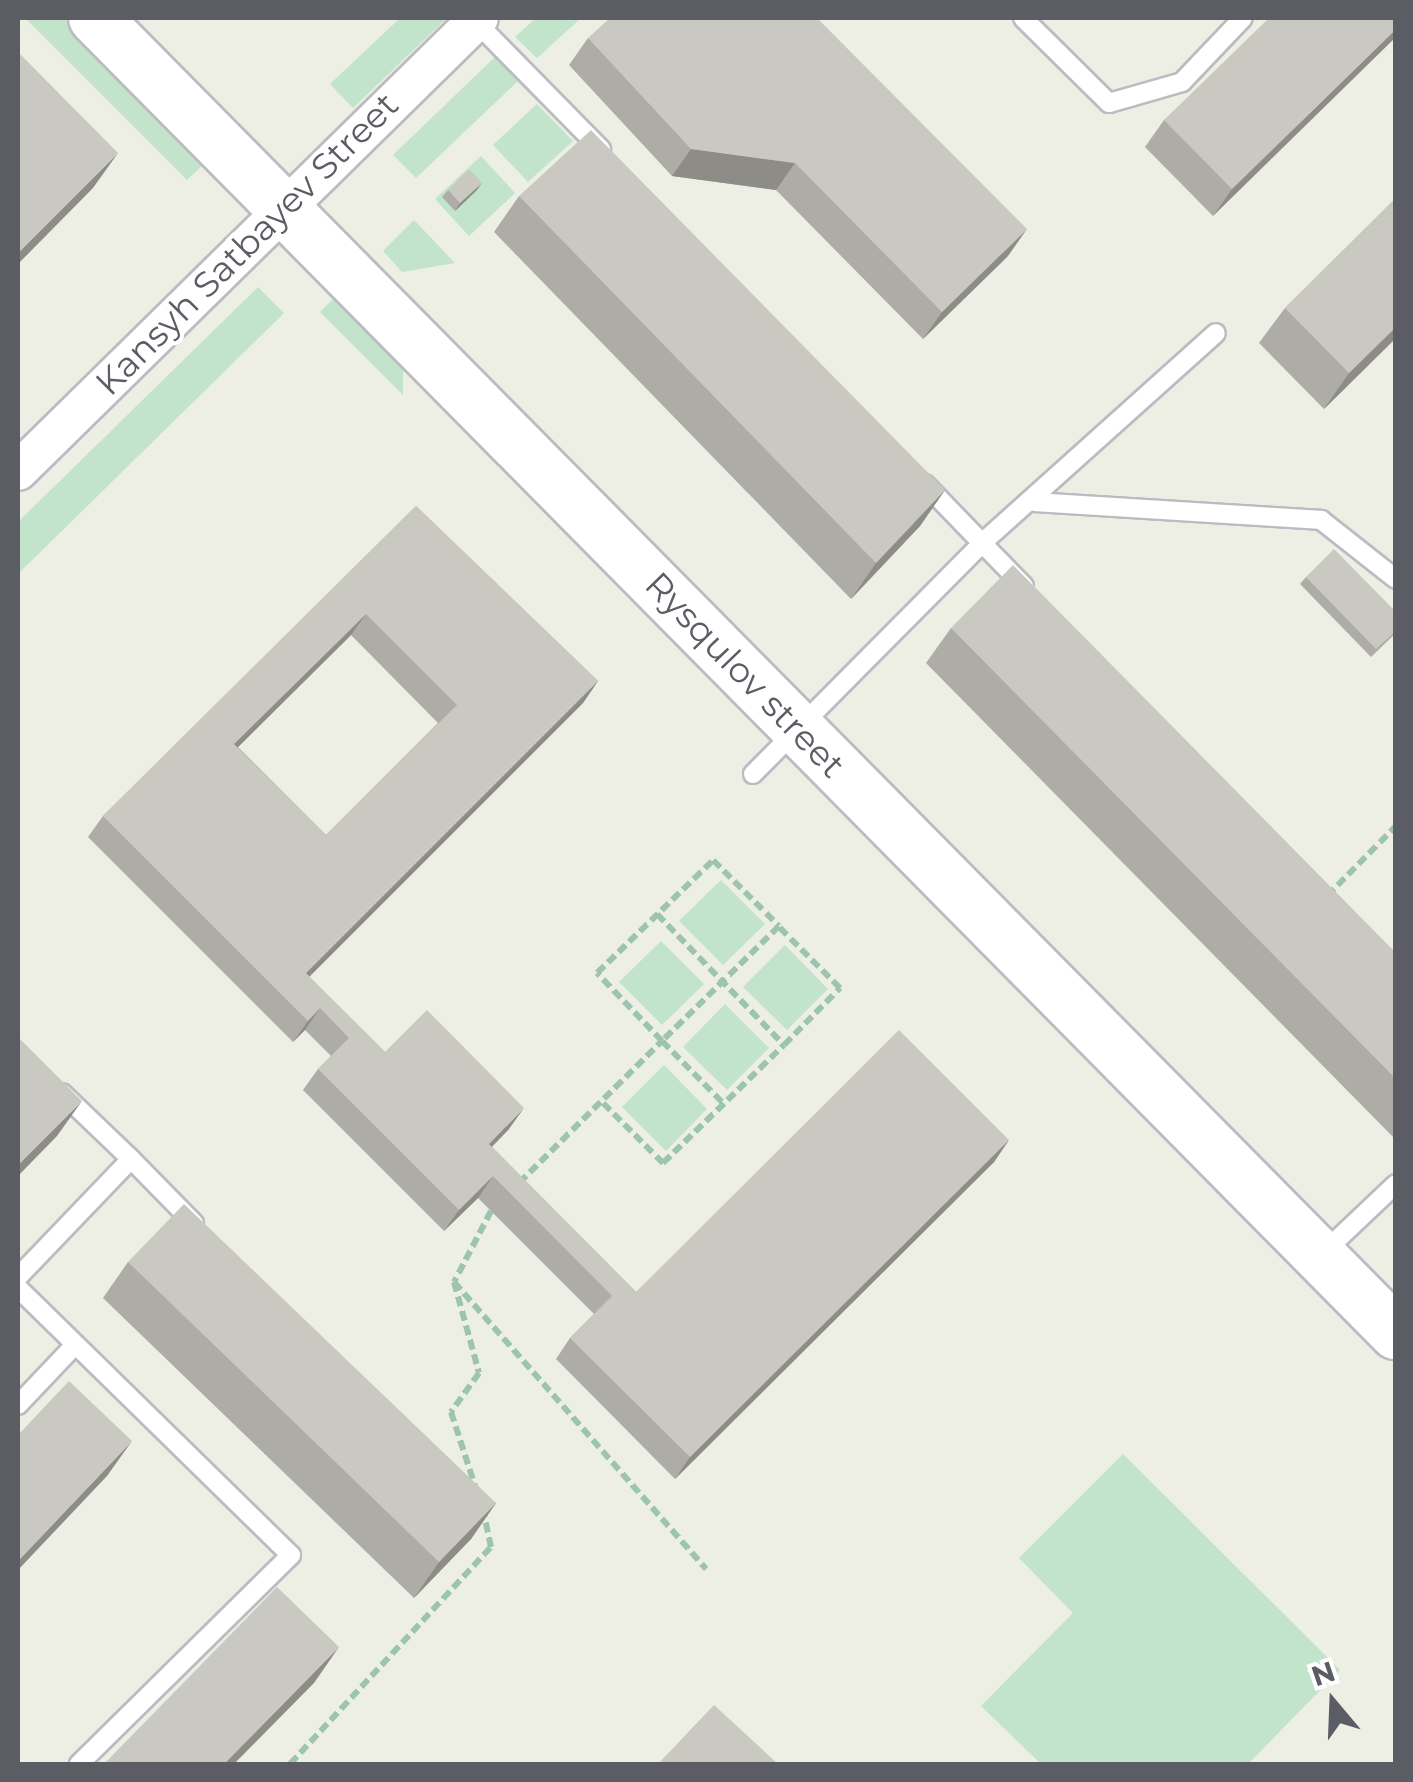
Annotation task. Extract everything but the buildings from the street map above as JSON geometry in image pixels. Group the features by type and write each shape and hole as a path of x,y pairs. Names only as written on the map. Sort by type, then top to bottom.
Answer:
{"street":[{"name":"Rysqulov street","path":"95,18 284,203 1396,1333"},
{"name":"Kansyh Satbayev Street","path":"18,471 284,203 477,19"}],"lane":[{"path":"1023,18 1109,103 1182,82 1244,18"},
{"path":"477,19 618,167"},
{"path":"754,774 982,543 1035,502 1216,333"},
{"path":"914,473 1046,608"},
{"path":"1035,502 1321,520 1396,579"},
{"path":"46,1078 213,1241"},
{"path":"18,1277 131,1159"},
{"path":"1320,1256 1396,1184"},
{"path":"18,1288 290,1555 80,1764"},
{"path":"18,1405 75,1345"}],"path":[{"path":"1326,897 1396,826"},
{"path":"603,1103 663,1163 784,1046 840,988 713,860 597,973 724,1104"},
{"path":"657,914 784,1046"},
{"path":"505,1197 779,926"},
{"path":"290,1764 491,1547 451,1412 479,1373 454,1282 491,1211"},
{"path":"454,1282 706,1569"}],"green space":[{"path":"25,18 71,18 210,158 187,180"},
{"path":"400,18 447,18 353,108 330,84"},
{"path":"536,18 581,18 537,58 515,37"},
{"path":"496,56 519,80 416,178 393,155"},
{"path":"537,104 573,141 528,182 493,145"},
{"path":"481,156 515,193 469,236 435,199"},
{"path":"414,220 455,263 402,272 383,251"},
{"path":"258,287 284,313 18,574 18,522"},
{"path":"339,293 403,359 403,395 320,312"},
{"path":"721,880 765,924 723,965 679,921"},
{"path":"661,941 704,984 662,1025 619,982"},
{"path":"785,945 828,989 787,1030 743,987"},
{"path":"725,1004 769,1048 727,1090 683,1047"},
{"path":"664,1065 707,1109 666,1151 622,1107"},
{"path":"1123,1454 1340,1670 1248,1764 1041,1764 981,1706 1073,1613 1019,1558"}]}
